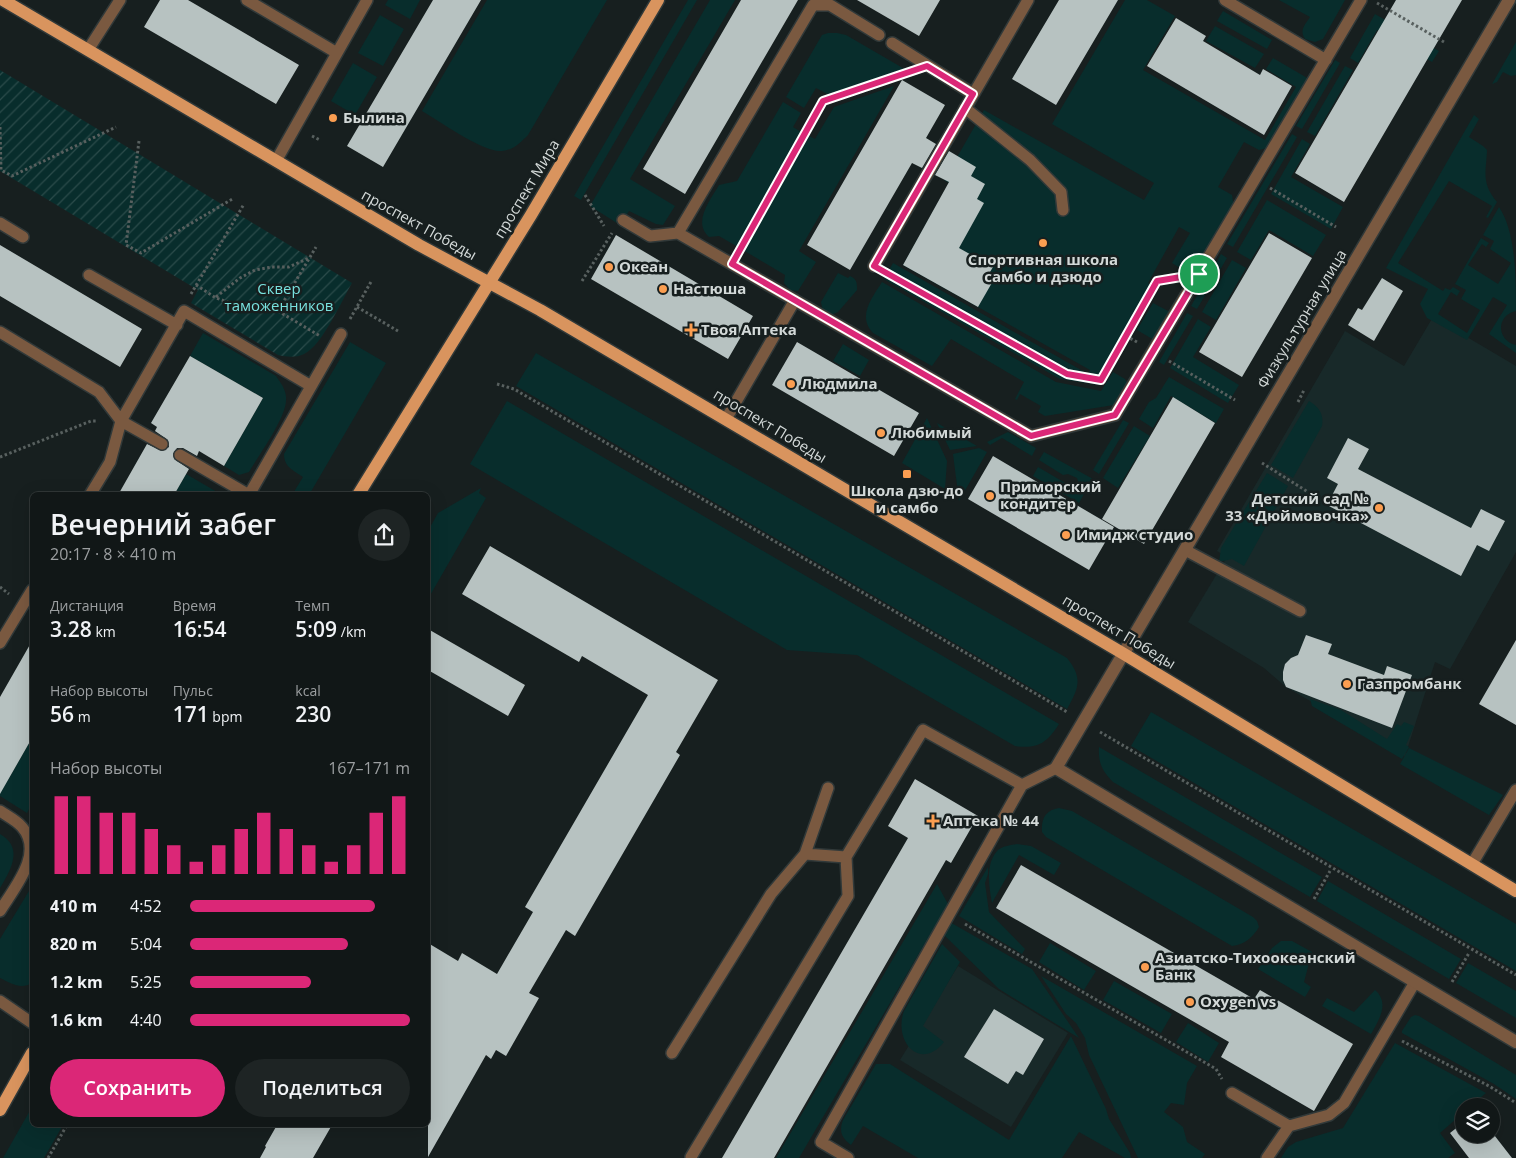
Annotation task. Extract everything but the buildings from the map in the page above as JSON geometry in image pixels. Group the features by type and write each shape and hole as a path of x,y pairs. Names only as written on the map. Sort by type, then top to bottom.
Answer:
{"main road":[{"name":"проспект Победы","path":"3,0 419,245 540,310 726,419 1124,654 1516,890"},
{"name":"проспект Мира","path":"360,492 489,283 658,0"},
{"path":"0,1110 30,1057"}],"street":[{"name":"Физкультурная улица","path":"1056,768 1509,0"},
{"path":"1056,768 1516,1042"}],"lane":[{"path":"88,50 120,0"},
{"path":"247,0 337,52"},
{"path":"276,161 367,0"},
{"path":"874,266 1028,0"},
{"path":"1225,0 1326,60"},
{"path":"623,220 650,236 678,233 1031,436 1115,415 1361,0"},
{"path":"678,233 814,6 832,2 879,35"},
{"path":"892,43 973,94"},
{"path":"965,108 1030,160 1061,192 1063,210"},
{"path":"0,223 23,237"},
{"path":"89,275 177,325"},
{"path":"726,419 795,300"},
{"path":"92,492 110,462 121,421 184,311 311,386"},
{"path":"0,332 99,392 121,421 162,444"},
{"path":"251,492 338,339"},
{"path":"180,455 244,492"},
{"path":"1185,550 1300,611"},
{"path":"0,643 30,593"},
{"path":"691,1157 848,896 846,857 923,730 1022,786"},
{"path":"848,1158 821,1142 1022,786 1056,768"},
{"path":"672,1053 771,894 805,854 828,788"},
{"path":"1472,864 1516,790"},
{"path":"0,811 23,828 30,846"},
{"path":"805,854 846,857"},
{"path":"0,911 25,870 30,856"},
{"path":"1267,1158 1289,1126 1329,1116 1344,1103 1415,982"},
{"path":"0,1001 30,1021"},
{"path":"1232,1093 1289,1126"}],"path":[{"path":"1378,4 1444,42"},
{"path":"732,264 823,101 927,66"},
{"path":"0,127 1,170 12,176 116,127"},
{"path":"139,141 126,245 141,253 234,198"},
{"path":"1269,187 1336,227"},
{"path":"585,195 605,227"},
{"path":"184,311 186,301 244,204"},
{"path":"582,281 610,234 623,220"},
{"path":"278,311 316,247"},
{"path":"216,298 240,278 255,270 289,267 311,257"},
{"path":"874,266 1067,374 1101,380 1157,281 1199,274"},
{"path":"196,285 216,298 239,306 278,311 338,339 372,280"},
{"path":"357,307 398,331"},
{"path":"1167,360 1235,400"},
{"path":"497,384 514,389 1071,715"},
{"path":"1298,402 1304,390"},
{"path":"0,457 90,421 121,421"},
{"path":"1262,463 1308,492"},
{"path":"1096,730 1516,975"},
{"path":"1304,916 1330,871"},
{"path":"949,915 1216,1069 1232,1093"},
{"path":"1442,998 1469,952"},
{"path":"1386,1032 1490,1086 1516,1103"},
{"path":"48,1158 66,1127"}],"shaded area":[{"name":"Детский сад № 33 «Дюймовочка»","path":"1433,317 1516,366 1516,552 1450,669 1435,662 1405,756 1286,687 1264,668 1188,622 1227,557 1217,551 1345,331 1404,366"},
{"path":"958,966 1068,1033 1011,1127 900,1060"}],"green space":[{"path":"388,0 420,0 410,19 385,5"},
{"path":"487,0 607,0 528,135 514,147 502,151 484,147 473,142 422,111"},
{"path":"688,0 697,0 581,200 574,196"},
{"path":"710,0 735,0 630,179 675,206 663,225 656,224 629,211 620,225 590,206"},
{"path":"1125,0 1147,0 1175,16 1143,70 1265,140 1296,87 1266,69 1273,58 1309,79 1271,147 1259,150 1244,142 1218,187 1232,195 1234,207 1193,276 1172,263 1190,233 1179,227 1148,283 1155,288 1099,385 1060,379 884,279 893,263 1088,374 1090,370 903,265 949,183 944,180 984,110 1144,200 1154,183 1052,124"},
{"path":"1279,0 1345,0 1323,39 1315,42 1305,39 1303,36 1303,28 1310,17"},
{"path":"1223,11 1272,40 1267,49 1217,21"},
{"path":"1375,14 1439,51 1432,62 1377,30 1358,63 1350,58"},
{"path":"380,15 404,29 383,66 358,53"},
{"path":"1215,26 1264,54 1255,68 1206,41"},
{"path":"828,33 846,35 908,71 909,74 839,100 816,88 804,108 786,97 822,35"},
{"path":"1516,42 1516,75 1511,76 1503,72 1497,82 1492,84"},
{"path":"1335,60 1340,63 1302,129 1296,126"},
{"path":"353,63 377,77 355,115 331,101"},
{"path":"1345,66 1353,70 1315,136 1307,132"},
{"name":"Сквер таможенников","path":"0,70 352,283 318,342 301,355 291,357 278,355 191,303 198,290 0,171"},
{"path":"894,86 799,251 816,262 798,291 790,290 784,283 785,275 743,250 807,135 815,139 834,107"},
{"path":"783,102 801,113 793,127 801,132 738,247 719,236 709,237 702,225 708,204 719,185 737,181"},
{"path":"1474,115 1479,119 1469,137 1487,150 1487,183 1497,202 1488,218 1486,217 1492,206 1449,181 1398,263 1443,291 1445,288 1450,290 1453,287 1460,291 1457,296 1451,292 1438,314 1467,333 1480,310 1461,299 1466,290 1455,284 1481,238 1489,243 1486,247 1482,244 1468,265 1498,284 1511,263 1490,249 1494,241 1483,235 1499,207 1505,217 1512,242 1516,298 1516,311 1509,313 1505,317 1501,328 1505,338 1516,345 1516,353 1489,334 1507,305 1493,297 1467,340 1427,318 1420,304 1428,289 1386,268"},
{"path":"1292,134 1297,137 1233,247 1227,244"},
{"path":"1302,139 1310,144 1291,177 1343,207 1331,229 1271,194"},
{"path":"1267,200 1326,235 1313,256 1269,230 1251,260 1237,252"},
{"path":"1221,254 1227,258 1197,309 1191,306"},
{"path":"1232,260 1246,268 1216,320 1202,312"},
{"path":"838,273 848,278 850,276 854,278 857,283 857,290 838,312 831,315 823,311 821,302"},
{"path":"882,282 1056,382 1101,391 1113,372 1125,379 1127,383 1117,404 1045,416 1038,412 1041,406 1020,394 1017,400 1015,399 1024,382 951,339 932,366 873,333 868,327 866,314"},
{"path":"1153,303 1170,312 1154,340 1137,330"},
{"path":"1187,313 1193,316 1164,365 1159,362"},
{"path":"1198,319 1211,327 1193,357 1239,385 1228,403 1170,368"},
{"path":"203,333 276,376 286,393 285,408 271,436 249,472 239,475 224,466 263,398 190,356"},
{"path":"350,342 386,363 311,492 294,492 303,477 287,465 284,454"},
{"path":"843,344 869,360 860,376 833,361"},
{"path":"536,353 1067,658 1075,671 1078,683 1067,709 516,386"},
{"path":"1169,377 1224,409 1216,423 1171,396 1153,428 1139,419 1149,402 1156,398"},
{"path":"507,401 1059,724 1050,736 1041,743 1023,747 1015,746 857,655 787,650 470,464"},
{"path":"1309,401 1320,411 1322,426 1293,478 1271,465"},
{"path":"927,418 947,461 945,489 902,463"},
{"path":"1123,420 1129,423 1099,474 1093,470"},
{"path":"937,423 977,446 950,450"},
{"path":"1134,426 1150,436 1118,488 1103,478"},
{"path":"1008,432 1036,448 1032,456 1002,438 990,445 987,442"},
{"path":"979,448 987,452 959,501 953,454"},
{"path":"1044,452 1093,479 1090,485 1079,484 1077,478 1068,474 1063,475 1039,460"},
{"path":"1038,467 1084,494 1079,503 1033,476"},
{"path":"1267,473 1288,486 1244,566 1232,559 1219,562 1221,548"},
{"path":"186,474 217,492 176,492"},
{"path":"481,488 479,493 486,498 430,596 430,527 438,513"},
{"path":"1310,699 1341,710 1387,739 1397,724 1401,726 1404,722 1414,726 1406,745 1409,747 1402,759 1312,706"},
{"path":"1151,712 1516,924 1516,971 1131,746"},
{"path":"30,742 30,807 27,813 0,796 0,775 8,780"},
{"path":"1099,747 1322,877 1310,897 1113,782 1102,766 1099,757"},
{"path":"1409,748 1503,795 1489,815 1400,764"},
{"path":"1059,808 1072,811 1253,917 1259,927 1248,940 1232,946 1046,837 1042,832 1042,823 1045,815"},
{"path":"0,834 12,846 13,859 8,874 0,888"},
{"path":"1017,844 1031,846 1061,863 1054,875 1019,855 992,903 989,875 991,862 998,850"},
{"path":"988,867 985,883 989,912 1025,949 1022,954 959,916"},
{"path":"1328,881 1461,959 1449,979 1317,901"},
{"path":"937,884 948,904 799,1158 776,1158"},
{"path":"30,889 30,984 20,986 0,978 0,939"},
{"path":"948,921 1032,969 1079,1038 999,989 943,934"},
{"path":"1281,941 1292,941 1312,952 1304,982 1311,987 1305,997 1258,969 1272,948"},
{"path":"1050,943 1096,971 1084,990 1039,962"},
{"path":"942,944 960,962 923,1026 944,1042 935,1051 926,1054 918,1053 905,1042 902,1033 904,1011"},
{"path":"1468,963 1516,991 1516,1018 1456,983"},
{"path":"1041,976 1197,1066 1187,1083 1184,1105 1171,1103 1164,1112 1183,1127 1187,1142 1205,1154 1202,1158 1138,1158 1089,1055 1085,1038 1076,1023 1066,1014"},
{"path":"1114,981 1172,1014 1161,1033 1103,1000"},
{"path":"1375,990 1382,1000 1382,1012 1371,1034 1322,1006 1327,998 1354,1012"},
{"path":"1415,1015 1516,1075 1516,1099 1494,1084 1402,1033 1411,1017"},
{"path":"1188,1023 1219,1043 1208,1062 1176,1042"},
{"path":"1071,1036 1109,1119 1130,1153 1131,1158 1125,1158 1079,1132 1062,1158 918,1158 863,1126 851,1145 842,1134 843,1120 876,1064 890,1064 1009,1140"},
{"path":"1395,1043 1486,1093 1480,1098 1455,1098 1455,1120 1440,1133 1455,1153 1448,1158 1281,1158 1288,1147 1296,1142 1343,1128"},
{"path":"30,1111 30,1127 62,1127 44,1158 3,1158"}],"place":[{"name":"Былина","path":"333,118"},
{"name":"Спортивная школа самбо и дзюдо","path":"1043,243"},
{"name":"Океан","path":"609,267"},
{"name":"Настюша","path":"663,289"},
{"name":"Твоя Аптека","path":"691,330"},
{"name":"Людмила","path":"791,384"},
{"name":"Любимый","path":"881,433"},
{"name":"Школа дзю-до и самбо","path":"907,474"},
{"name":"Приморский кондитер","path":"990,496"},
{"name":"Детский сад № 33 «Дюймовочка»","path":"1379,508"},
{"name":"Имидж студио","path":"1066,535"},
{"name":"Газпромбанк","path":"1347,684"},
{"name":"Аптека № 44","path":"933,821"},
{"name":"Азиатско-Тихоокеанский Банк","path":"1145,967"},
{"name":"Oxygen vs","path":"1190,1002"}],"route":[{"path":"927,66 973,94 874,266 1067,374 1101,380 1157,281 1199,274 1115,415 1031,436 732,264 823,101 927,66"}]}
